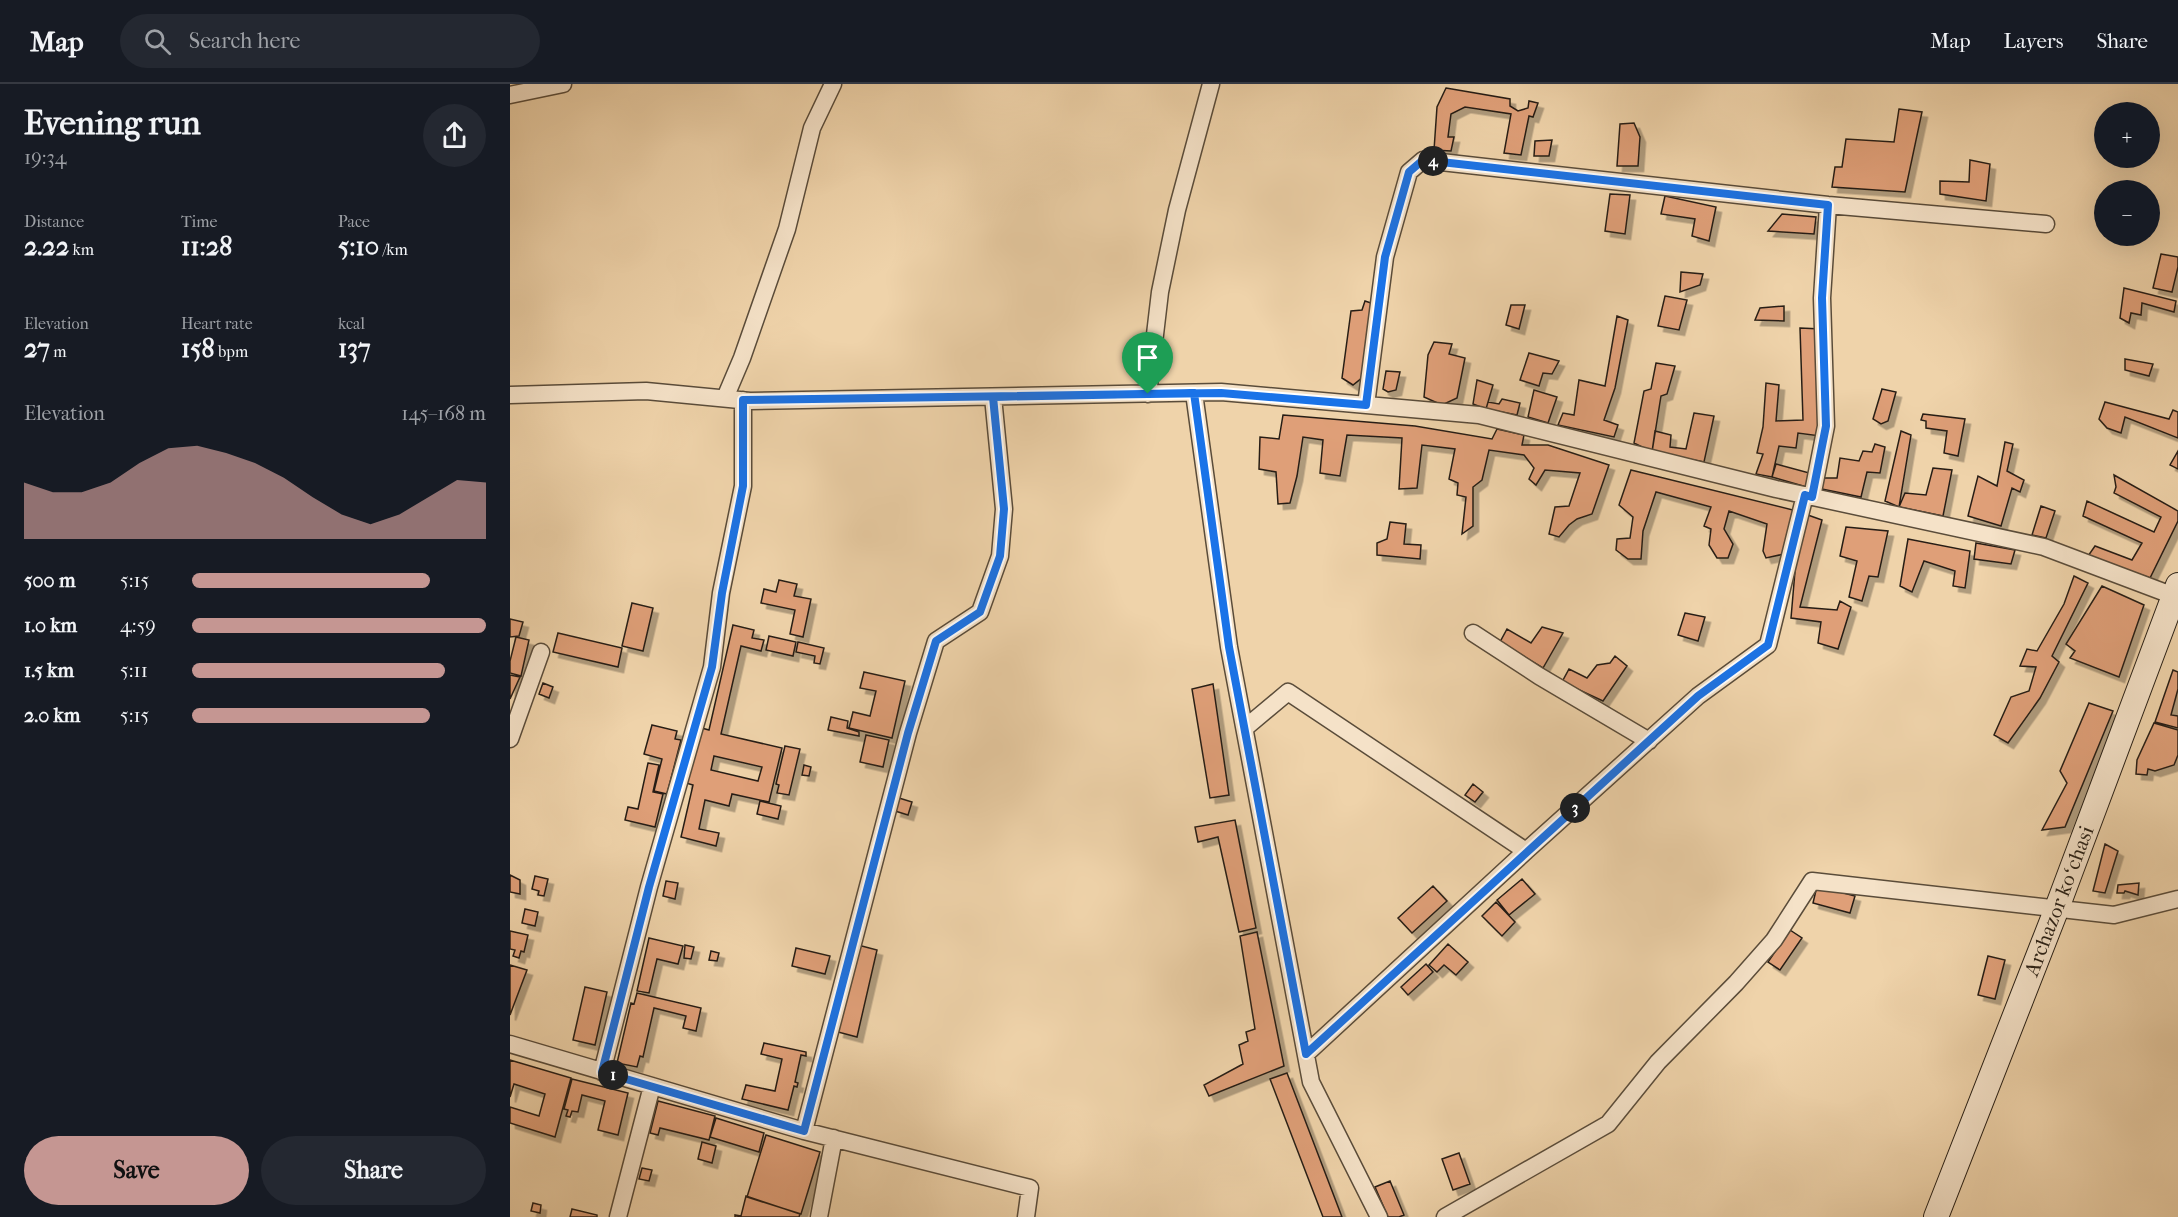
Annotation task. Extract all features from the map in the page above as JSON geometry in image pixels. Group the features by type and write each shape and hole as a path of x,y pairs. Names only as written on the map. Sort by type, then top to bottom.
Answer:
{"street":[{"path":"510,95 563,84"},
{"path":"725,399 742,358 787,229 812,128 833,84"},
{"path":"1148,394 1160,292 1177,210 1211,84"},
{"path":"1366,405 1385,257 1409,172 1423,160 1828,205 2046,224"},
{"path":"1306,1054 1698,696 1768,645 1826,426 1822,298 1828,205"},
{"path":"510,395 646,391 743,400 1221,393 1479,415 1808,496 2044,547 2176,591"},
{"path":"1194,393 1229,647 1311,1082 1379,1217"},
{"path":"804,1131 908,733 936,641 980,612 1000,556 1004,509 993,397"},
{"path":"602,1072 649,887 712,667 722,593 743,486 743,400"},
{"name":"Archazor koʻchasi","path":"1936,1217 2057,908 2176,591"},
{"path":"1473,633 1539,676 1649,741"},
{"path":"510,739 541,652"},
{"path":"1245,729 1288,692 1526,851"},
{"path":"1445,1217 1608,1124 1658,1062 1774,940 1812,881 2114,915 2178,899"},
{"path":"510,1044 804,1131 1030,1188 1026,1217"},
{"path":"618,1217 652,1086"},
{"path":"819,1217 834,1138"}],"building":[{"path":"1446,88 1510,99 1510,106 1518,111 1528,108 1529,101 1538,103 1533,117 1529,116 1521,155 1504,153 1511,114 1465,107 1451,114 1448,137 1454,137 1451,151 1434,150 1437,107"},
{"path":"1899,109 1922,112 1905,192 1832,187 1835,167 1842,167 1846,139 1894,142"},
{"path":"1634,123 1640,137 1638,166 1617,166 1620,124"},
{"path":"1552,140 1549,156 1534,156 1535,141"},
{"path":"1970,160 1990,164 1986,201 1940,194 1940,181 1969,182"},
{"path":"1610,194 1630,195 1625,234 1605,231"},
{"path":"1665,196 1716,207 1709,241 1692,236 1695,219 1661,214"},
{"path":"1782,214 1816,217 1814,234 1768,231"},
{"path":"2161,254 2178,257 2172,292 2153,288"},
{"path":"1681,272 1703,274 1700,285 1680,292"},
{"path":"2124,288 2176,301 2174,312 2142,303 2141,315 2131,313 2129,323 2120,318"},
{"path":"1665,296 1687,300 1679,330 1658,326"},
{"path":"1365,301 1374,304 1363,377 1353,385 1342,378 1351,311 1362,310"},
{"path":"1511,305 1525,305 1519,329 1506,325"},
{"path":"1784,306 1784,321 1755,320 1760,308"},
{"path":"1617,316 1628,320 1615,388 1604,420 1618,425 1614,437 1558,425 1563,413 1574,415 1579,380 1605,386"},
{"path":"1800,328 1821,329 1820,436 1798,433 1796,448 1779,446 1772,477 1756,474 1763,454 1757,453 1763,427 1766,383 1779,385 1776,421 1803,420"},
{"path":"1434,342 1452,344 1449,354 1465,358 1457,398 1442,405 1424,397 1428,355"},
{"path":"1529,353 1559,361 1552,374 1543,373 1539,386 1520,380"},
{"path":"2125,359 2153,364 2149,376 2125,370"},
{"path":"1656,363 1675,366 1667,394 1661,396 1652,452 1634,443 1644,391 1651,389"},
{"path":"1386,371 1400,372 1396,390 1388,392 1383,389"},
{"path":"1477,380 1493,385 1486,409 1473,404"},
{"path":"1882,389 1896,392 1888,421 1881,424 1873,419"},
{"path":"1534,390 1557,397 1548,423 1528,417"},
{"path":"1502,399 1520,403 1517,415 1486,409 1488,402 1499,404"},
{"path":"2105,402 2169,419 2173,410 2178,412 2178,438 2125,417 2121,433 2107,428 2099,419"},
{"path":"1694,413 1714,416 1704,462 1652,452 1655,431 1671,435 1670,447 1686,449"},
{"path":"1923,414 1965,419 1958,456 1944,453 1947,431 1926,428 1926,421 1921,420"},
{"path":"1283,415 1415,426 1492,439 1497,429 1524,435 1522,445 1548,445 1609,465 1592,514 1577,519 1559,537 1549,534 1555,507 1569,506 1580,473 1545,470 1536,485 1529,479 1534,468 1524,455 1489,450 1482,480 1473,487 1473,526 1462,534 1466,497 1457,495 1458,483 1449,479 1455,449 1422,445 1417,488 1399,489 1402,438 1347,435 1340,476 1320,473 1323,440 1303,437 1290,503 1278,504 1276,472 1259,469 1260,437 1279,439"},
{"path":"1901,431 1911,435 1899,507 1885,501"},
{"path":"2005,442 2013,444 2007,471 2024,480 2020,492 2012,488 2001,526 1968,516 1978,476 1997,486"},
{"path":"1875,444 1885,447 1880,473 1867,472 1861,497 1817,488 1819,478 1837,478 1840,458 1859,461 1863,451 1872,452"},
{"path":"2178,451 2178,469 2170,465"},
{"path":"1776,464 1813,474 1810,488 1772,477"},
{"path":"1933,468 1952,470 1943,516 1899,507 1905,493 1926,495"},
{"path":"1631,470 1793,510 1784,554 1766,558 1763,551 1767,524 1729,511 1724,529 1733,544 1728,558 1717,558 1709,545 1711,529 1704,526 1711,507 1656,492 1643,531 1641,559 1628,559 1616,550 1617,539 1630,538 1633,517 1619,505"},
{"path":"2114,475 2178,511 2178,521 2150,578 2088,556 2095,546 2132,560 2142,543 2083,516 2087,501 2154,532 2161,517 2114,493 2116,487"},
{"path":"2041,506 2055,511 2046,538 2032,535"},
{"path":"1805,514 1822,520 1800,607 1837,610 1840,601 1851,607 1838,649 1818,643 1821,622 1791,618 1797,548"},
{"path":"1390,522 1406,524 1404,544 1421,545 1420,559 1377,555 1377,543 1387,539"},
{"path":"1846,527 1888,531 1878,577 1869,576 1862,601 1849,597 1857,561 1840,556"},
{"path":"1908,539 1970,551 1965,588 1953,586 1955,571 1924,561 1912,592 1900,586"},
{"path":"1976,543 2015,550 2011,564 1974,559"},
{"path":"2074,576 2088,583 2052,656 2059,662 2040,698 2008,743 1994,735 2011,697 2029,691 2036,667 2020,666 2027,649 2037,651 2064,604"},
{"path":"779,580 797,584 794,596 811,599 803,637 790,634 795,610 761,603 764,589 776,592"},
{"path":"2102,586 2144,605 2119,677 2070,658 2075,651 2066,644"},
{"path":"632,603 653,608 643,651 622,646"},
{"path":"1685,613 1705,617 1698,641 1678,635"},
{"path":"510,619 523,622 519,636 510,637"},
{"path":"733,625 754,630 752,638 764,640 761,651 741,646 721,734 782,748 769,802 732,794 729,806 705,800 699,829 719,833 716,846 681,837 693,785 686,783 698,727 709,730","holes":["714,756 762,767 758,781 711,770"]},
{"path":"1542,627 1563,633 1543,668 1500,642 1507,629 1531,643"},
{"path":"558,633 622,648 618,667 553,652"},
{"path":"769,636 796,642 793,656 766,650"},
{"path":"516,637 529,640 521,676 510,673 510,661"},
{"path":"798,642 824,648 820,664 814,663 815,656 796,652"},
{"path":"1615,656 1627,666 1603,701 1562,682 1569,669 1587,678 1597,665 1610,663"},
{"path":"2173,670 2178,672 2178,689 2171,715 2178,716 2178,728 2155,722"},
{"path":"864,672 905,681 892,738 849,728 853,712 870,716 876,691 860,688"},
{"path":"510,675 520,677 510,699"},
{"path":"543,683 553,687 549,698 539,694"},
{"path":"1213,684 1229,795 1210,798 1192,689"},
{"path":"2089,703 2113,711 2065,827 2042,830 2067,783 2060,771"},
{"path":"831,717 848,721 847,728 859,732 859,736 828,730"},
{"path":"2154,723 2178,730 2178,755 2174,765 2155,771 2148,769 2147,775 2136,774 2137,760"},
{"path":"652,725 677,731 675,739 681,740 667,794 654,791 662,759 644,754"},
{"path":"866,735 889,740 883,767 860,762"},
{"path":"785,746 800,749 789,795 777,793 779,785 776,784"},
{"path":"648,763 659,765 653,792 663,794 655,827 625,820 628,807 638,809"},
{"path":"804,765 811,767 809,776 802,775"},
{"path":"1473,784 1483,792 1475,802 1465,795"},
{"path":"899,798 912,802 908,815 895,811"},
{"path":"760,801 781,806 778,819 757,814"},
{"path":"1235,820 1256,928 1239,932 1218,837 1198,842 1195,827"},
{"path":"2105,844 2118,851 2105,893 2093,891"},
{"path":"510,875 520,880 520,894 510,892"},
{"path":"535,876 548,879 544,896 538,895 539,891 532,889"},
{"path":"1522,879 1535,894 1509,915 1497,900"},
{"path":"666,881 678,883 675,899 663,896"},
{"path":"2139,883 2138,895 2125,891 2117,893 2118,885"},
{"path":"1433,886 1447,901 1412,933 1398,918"},
{"path":"1817,886 1855,896 1850,913 1813,903"},
{"path":"1496,902 1515,922 1502,936 1482,916"},
{"path":"525,909 538,912 535,926 522,923"},
{"path":"1790,930 1802,938 1780,970 1768,962"},
{"path":"510,931 528,935 524,952 521,951 519,958 513,956 515,950 510,949"},
{"path":"1257,932 1284,1066 1209,1096 1204,1085 1243,1064 1239,1045 1248,1041 1246,1032 1255,1029 1240,936"},
{"path":"649,938 683,946 678,964 657,959 649,993 637,991"},
{"path":"1448,944 1468,962 1456,975 1444,965 1437,972 1429,965"},
{"path":"685,945 694,947 691,959 684,958"},
{"path":"858,945 877,950 857,1037 838,1032"},
{"path":"796,948 830,956 825,974 792,966"},
{"path":"711,951 719,953 717,961 709,960"},
{"path":"1988,956 2005,960 1995,999 1978,995"},
{"path":"1426,964 1433,972 1408,995 1401,987"},
{"path":"510,965 527,970 510,1015"},
{"path":"585,987 607,992 595,1045 573,1040"},
{"path":"637,993 701,1008 696,1031 683,1028 686,1016 654,1008 643,1057 640,1056 637,1067 617,1063 631,1003 634,1004"},
{"path":"764,1043 806,1052 806,1056 801,1055 795,1082 798,1083 797,1087 794,1086 788,1110 742,1099 746,1085 775,1091 782,1059 761,1054"},
{"path":"510,1060 571,1078 555,1137 510,1123 510,1107 539,1116 545,1094 514,1084 510,1097"},
{"path":"1287,1073 1342,1217 1323,1217 1270,1079"},
{"path":"572,1079 628,1093 618,1135 598,1130 605,1101 582,1095 578,1112 572,1111 570,1117 566,1116 568,1110 564,1109"},
{"path":"658,1101 715,1116 709,1140 660,1128 658,1135 650,1133"},
{"path":"716,1118 764,1133 759,1152 710,1137"},
{"path":"766,1135 820,1152 801,1214 747,1197"},
{"path":"702,1142 716,1146 712,1163 698,1159"},
{"path":"1459,1153 1470,1184 1453,1190 1442,1159"},
{"path":"642,1168 652,1170 649,1181 639,1179"},
{"path":"1390,1181 1404,1215 1399,1217 1388,1217 1375,1187"},
{"path":"746,1196 800,1214 799,1217 735,1217 735,1215 741,1216"},
{"path":"533,1203 541,1205 540,1213 531,1211"},
{"path":"572,1209 597,1215 597,1217 570,1217"}],"route":[{"path":"1148,394 750,401 743,400 743,486 722,593 712,667 649,887 602,1072 804,1131 908,733 936,641 980,612 1000,556 1004,509 993,397 1194,393 1229,647 1306,1054 1698,696 1768,645 1805,495 1812,497 1826,426 1822,298 1828,205 1423,160 1409,172 1385,257 1366,405 1221,393 1148,394"}]}
